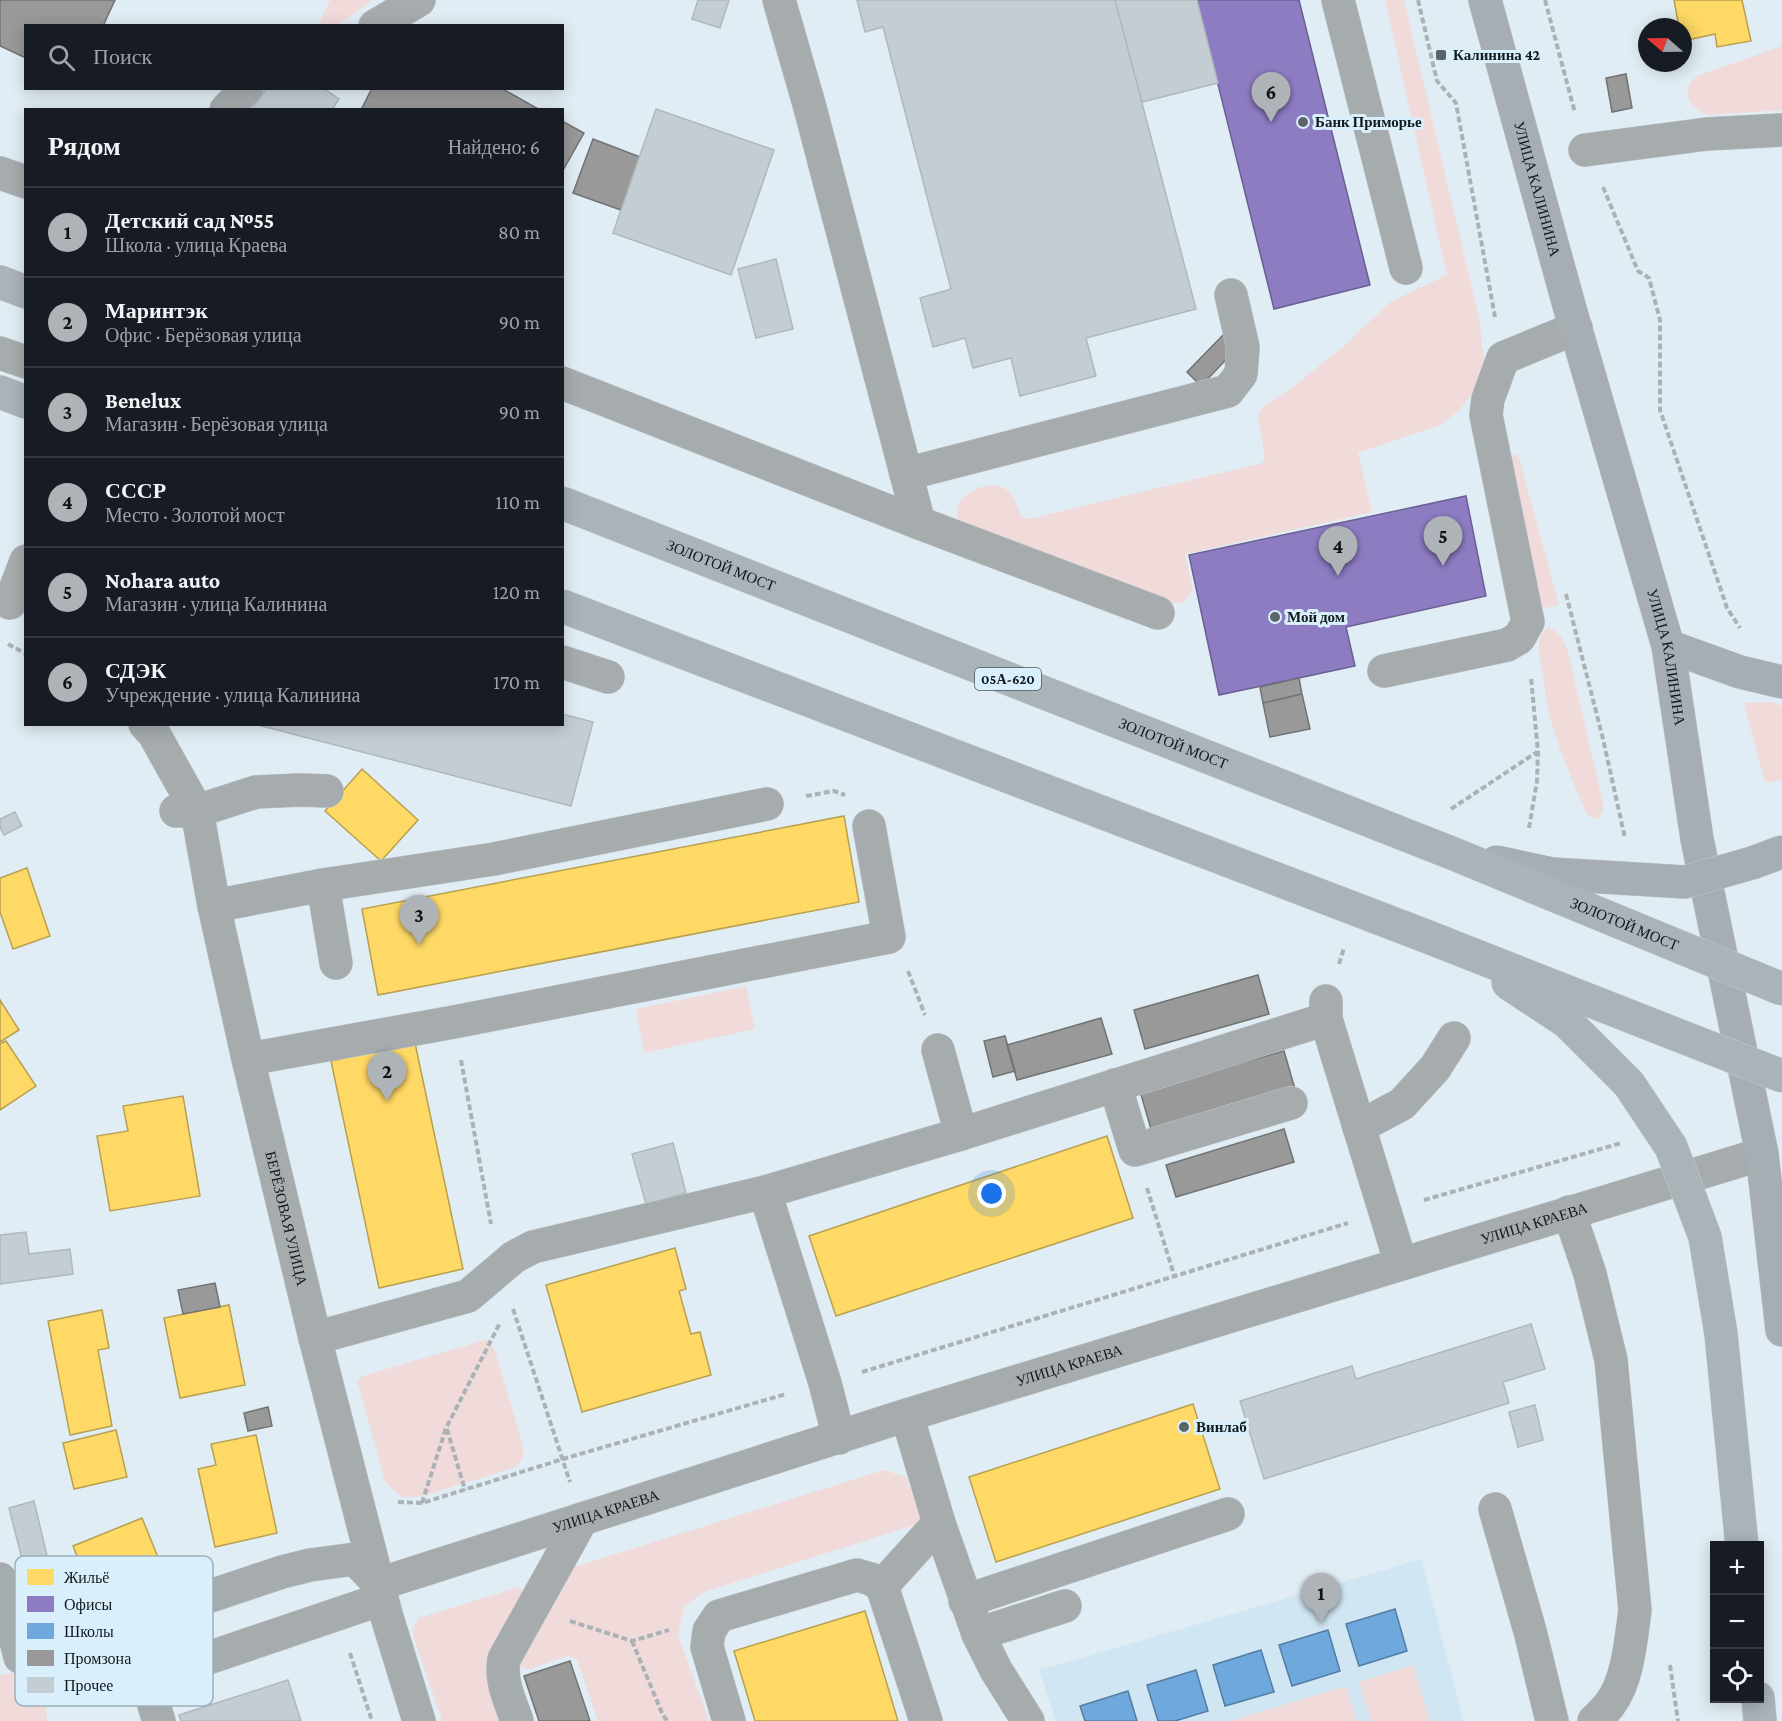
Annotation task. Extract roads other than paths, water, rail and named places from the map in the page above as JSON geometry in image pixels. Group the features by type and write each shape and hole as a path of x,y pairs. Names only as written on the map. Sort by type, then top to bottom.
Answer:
{"highway":[{"path":"0,282 24,291"},
{"path":"0,392 24,401"},
{"name":"ЗОЛОТОЙ МОСТ","path":"564,504 1454,854 1782,989"},
{"path":"564,607 1424,935 1782,1076"},
{"path":"1424,935 1504,981 1567,1022 1629,1084 1671,1147 1705,1237 1721,1334 1742,1541"},
{"path":"1758,1703 1760,1721"}],"main road":[{"name":"УЛИЦА КАЛИНИНА","path":"1485,0 1576,328 1668,646 1697,839 1772,1148 1782,1330"},
{"path":"1668,646 1740,672 1782,682"},
{"path":"1454,854 1552,874 1685,882 1782,852"}],"street":[{"path":"378,24 419,0"},
{"path":"779,0 809,104 919,523"},
{"path":"1338,0 1406,268"},
{"path":"228,108 246,90"},
{"path":"1585,150 1707,134 1782,130"},
{"path":"0,173 24,181"},
{"path":"906,474 1228,390 1241,374 1243,347 1231,295"},
{"path":"1384,671 1507,645 1520,638 1528,622 1486,415 1488,399 1503,358 1576,328"},
{"path":"0,352 24,361"},
{"path":"564,384 919,523 1158,613"},
{"path":"12,605 24,567"},
{"path":"564,663 608,676"},
{"name":"БЕРЁЗОВАЯ УЛИЦА","path":"147,726 154,734 185,811 214,906 315,1338 380,1591 419,1721"},
{"path":"185,811 256,792 327,790"},
{"path":"214,906 323,885 494,859 767,804"},
{"path":"248,1059 454,1022 889,937 870,826"},
{"path":"323,885 336,963"},
{"path":"315,1338 468,1296 514,1257 533,1247 765,1192 961,1134 1115,1085 1326,1010 1401,1264"},
{"path":"1359,1127 1401,1104 1435,1068 1454,1038"},
{"path":"938,1050 961,1134"},
{"path":"1115,1085 1135,1150 1291,1103"},
{"name":"УЛИЦА КРАЕВА","path":"213,1656 337,1613 380,1591 582,1520 907,1415 1772,1148"},
{"path":"765,1192 825,1383 839,1438"},
{"path":"1569,1212 1590,1274 1611,1360 1635,1610 1624,1673 1611,1703 1594,1721"},
{"path":"907,1415 939,1522 978,1634 996,1670 1028,1721"},
{"path":"1495,1509 1530,1631 1552,1721"},
{"path":"965,1601 1228,1514"},
{"path":"517,1721 504,1686 502,1673 504,1659 582,1520"},
{"path":"882,1586 939,1522"},
{"path":"213,1595 310,1565 355,1559 380,1591"},
{"path":"729,1721 707,1647 709,1631 719,1616 857,1575 871,1579 882,1586 926,1721"},
{"path":"0,1579 15,1635"},
{"path":"978,1634 1065,1606"},
{"name":"УЛИЦА КРАЕВА","path":"154,1706 159,1721"}],"place":[{"name":"Калинина 42","path":"1441,55"},
{"name":"СДЭК","path":"1271,122"},
{"name":"Банк Приморье","path":"1303,122"},
{"name":"Nohara auto","path":"1443,566"},
{"name":"СССР","path":"1338,576"},
{"name":"Мой дом","path":"1275,617"},
{"name":"Benelux","path":"419,945"},
{"name":"Маринтэк","path":"387,1101"},
{"name":"Винлаб","path":"1184,1427"},
{"name":"Детский сад №55","path":"1321,1623"}]}
